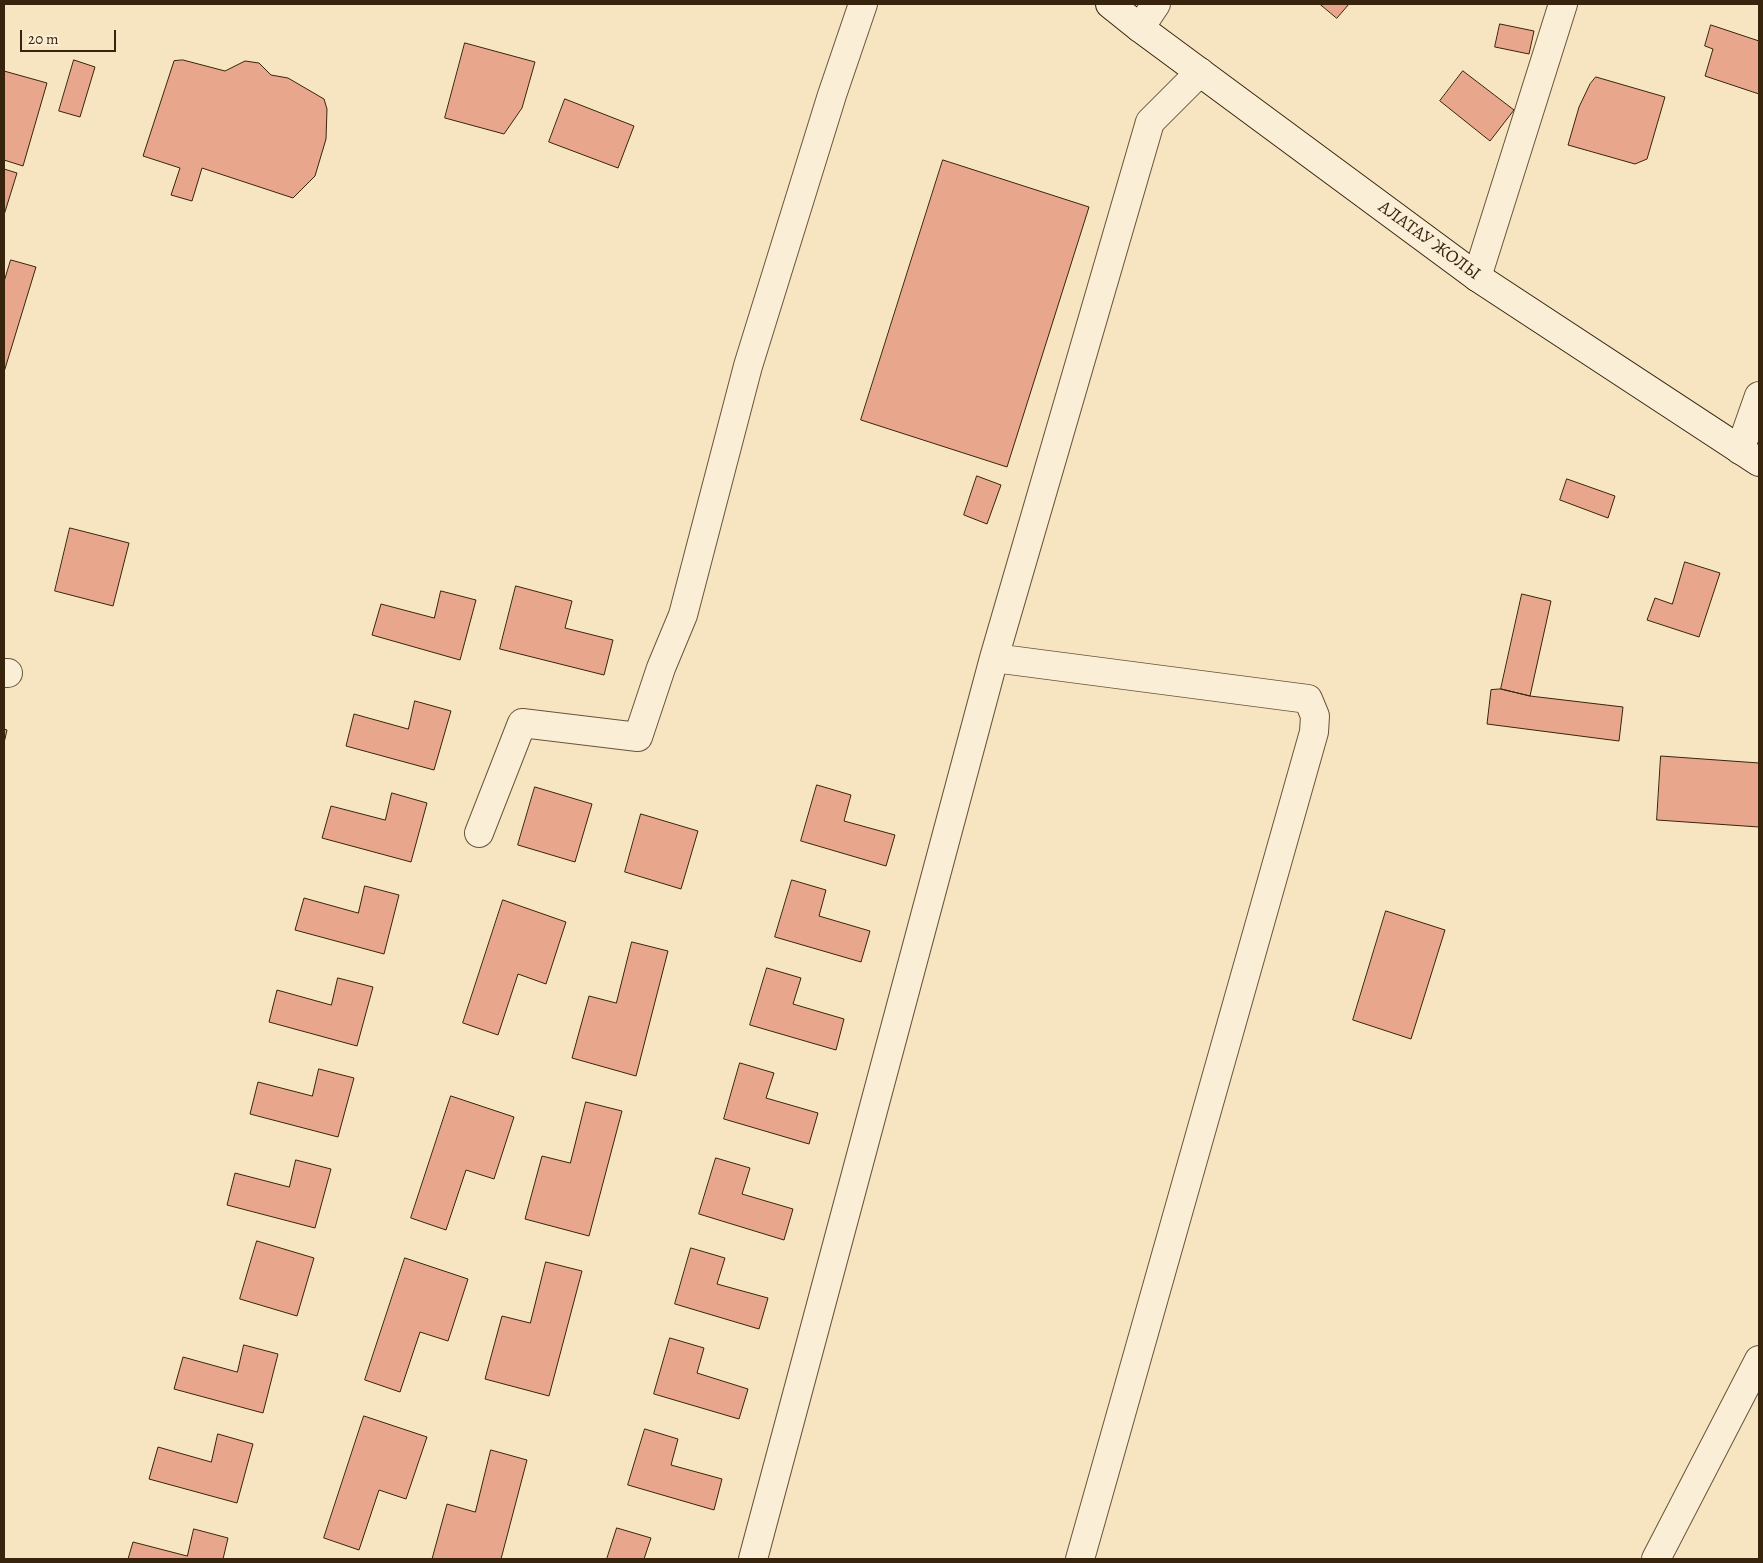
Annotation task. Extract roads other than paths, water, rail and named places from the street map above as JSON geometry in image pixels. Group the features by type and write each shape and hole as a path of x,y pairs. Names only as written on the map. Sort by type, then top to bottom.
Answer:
{"street":[{"path":"479,833 522,723 638,737 661,668 683,615 748,366 832,95 863,4"},
{"name":"АЛАТАУ ЖОЛЫ","path":"1110,4 1477,276 1750,456"},
{"path":"1140,28 1156,4"},
{"path":"1477,276 1563,4"},
{"path":"752,1559 994,658 1150,122 1200,72"},
{"path":"1750,456 1759,396"},
{"path":"994,658 1308,699 1315,716 1314,732 1080,1559"},
{"path":"1656,1559 1759,1360"}]}
